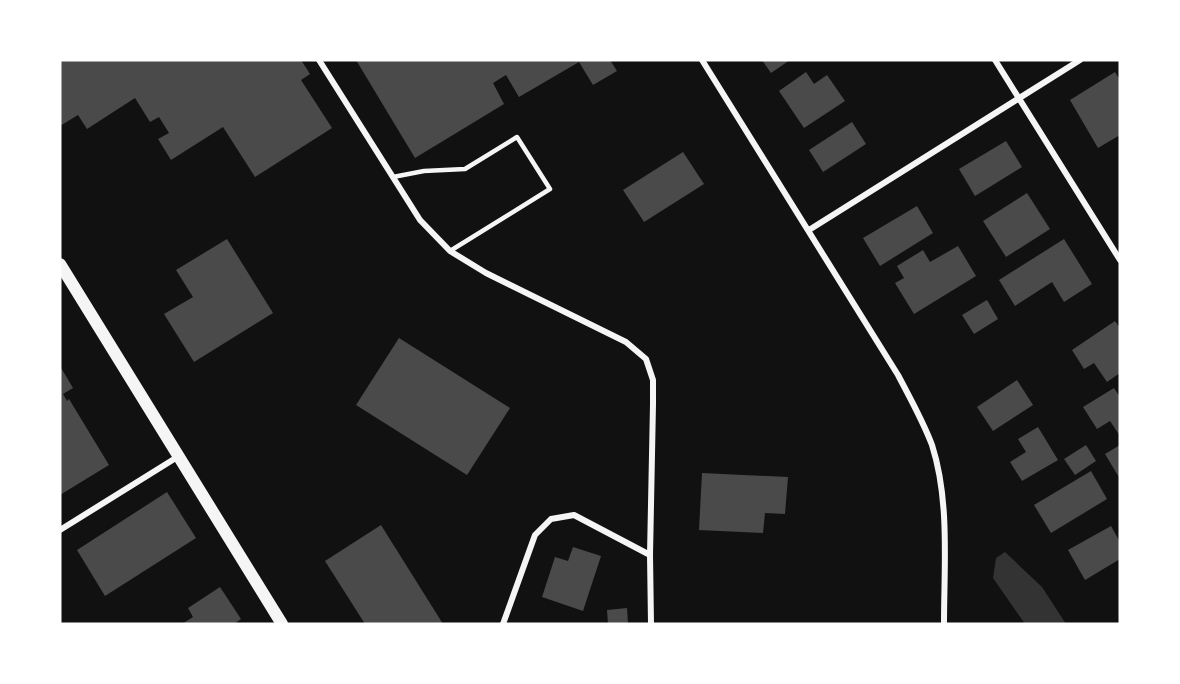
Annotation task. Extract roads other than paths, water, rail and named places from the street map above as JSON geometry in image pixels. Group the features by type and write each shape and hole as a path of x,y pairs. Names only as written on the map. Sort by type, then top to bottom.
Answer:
{"main road":[{"path":"60,264 282,624"}],"street":[{"path":"319,60 420,220 450,251 486,273 626,342 646,359 653,380 651,624"},
{"path":"702,60 919,414 932,446 940,479 944,624"},
{"path":"994,60 1120,260"},
{"path":"808,230 1080,60"},
{"path":"60,530 179,456"},
{"path":"503,624 535,535 551,519 574,514 650,555"}],"lane":[{"path":"393,177 424,171 465,169 517,137 550,189 450,251"}]}
